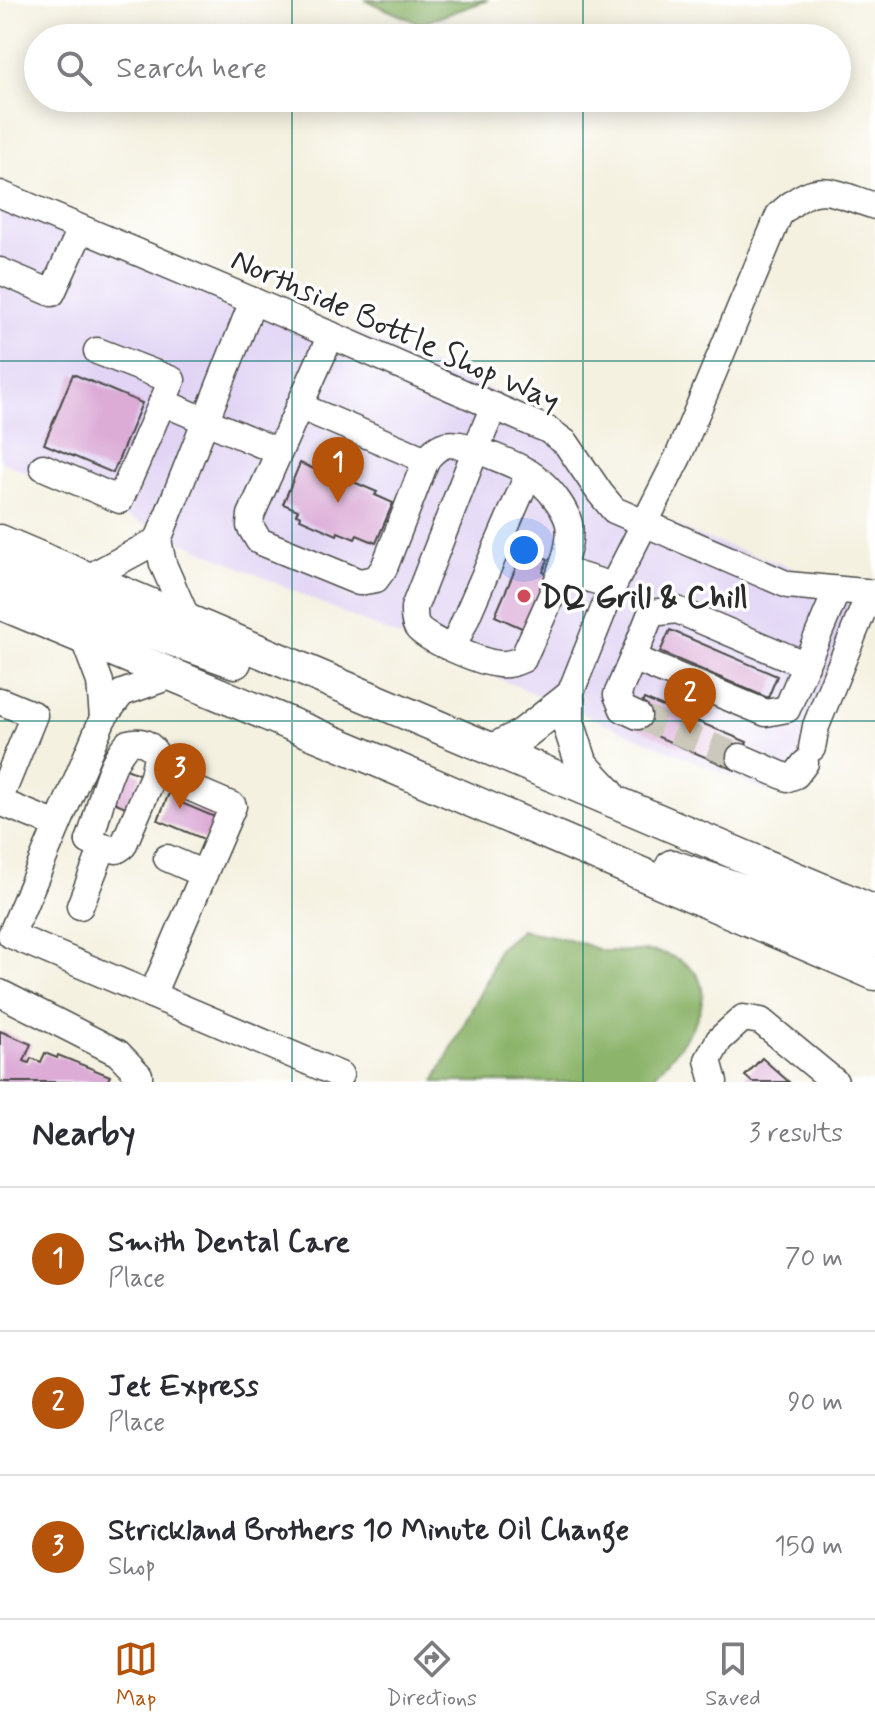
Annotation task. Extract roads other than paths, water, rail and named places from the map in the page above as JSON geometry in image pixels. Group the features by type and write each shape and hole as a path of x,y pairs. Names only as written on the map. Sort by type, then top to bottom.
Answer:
{"main road":[{"path":"0,541 875,912"},
{"path":"0,574 64,601 311,690 322,692 344,686"},
{"path":"0,603 875,974"},
{"path":"495,749 522,735 568,699"},
{"path":"568,699 568,722 582,765 616,801"},
{"path":"534,828 601,841 768,899 875,941"}],"lane":[{"path":"568,699 613,586 678,457 779,215 797,197 819,189 875,206"},
{"name":"Northside Bottle Shop Way","path":"0,194 548,430 566,443 614,510 644,524 788,585 872,594"},
{"path":"0,271 52,293 81,229"},
{"path":"187,619 163,564 158,540 253,301"},
{"path":"331,335 251,515 250,526 259,541 359,582 376,579 384,568 426,460 435,448 452,443 476,449 529,473 551,493 569,524 568,542 561,570 523,659 510,665 495,664 453,648 423,633 415,625 414,608 476,449 494,406"},
{"path":"43,467 120,500 172,380 97,351"},
{"path":"162,402 279,452"},
{"path":"299,406 426,460"},
{"path":"453,648 529,473"},
{"path":"88,578 158,540"},
{"path":"561,570 613,586"},
{"path":"633,658 766,713 787,709 837,590"},
{"path":"740,757 788,778 805,753 872,594"},
{"path":"638,716 623,709 617,695 651,613 677,610 806,665"},
{"path":"83,637 100,682 103,718"},
{"path":"173,675 122,693 103,718 57,827 5,932 340,1075"},
{"path":"795,690 827,701"},
{"path":"0,701 34,715 0,800 96,844 80,906"},
{"path":"152,995 233,806 191,788"},
{"path":"167,858 204,874"},
{"path":"0,993 118,1053 139,1075 139,1082"},
{"path":"714,1082 708,1060 719,1040 743,1018 761,1021 835,1082"}],"tunnel":[{"path":"638,716 740,757"}],"place":[{"name":"Smith Dental Care","path":"338,503"},
{"name":"DQ Grill & Chill","path":"524,596"},
{"name":"Jet Express","path":"690,734"},
{"name":"Strickland Brothers 10 Minute Oil Change","path":"180,809"}]}
